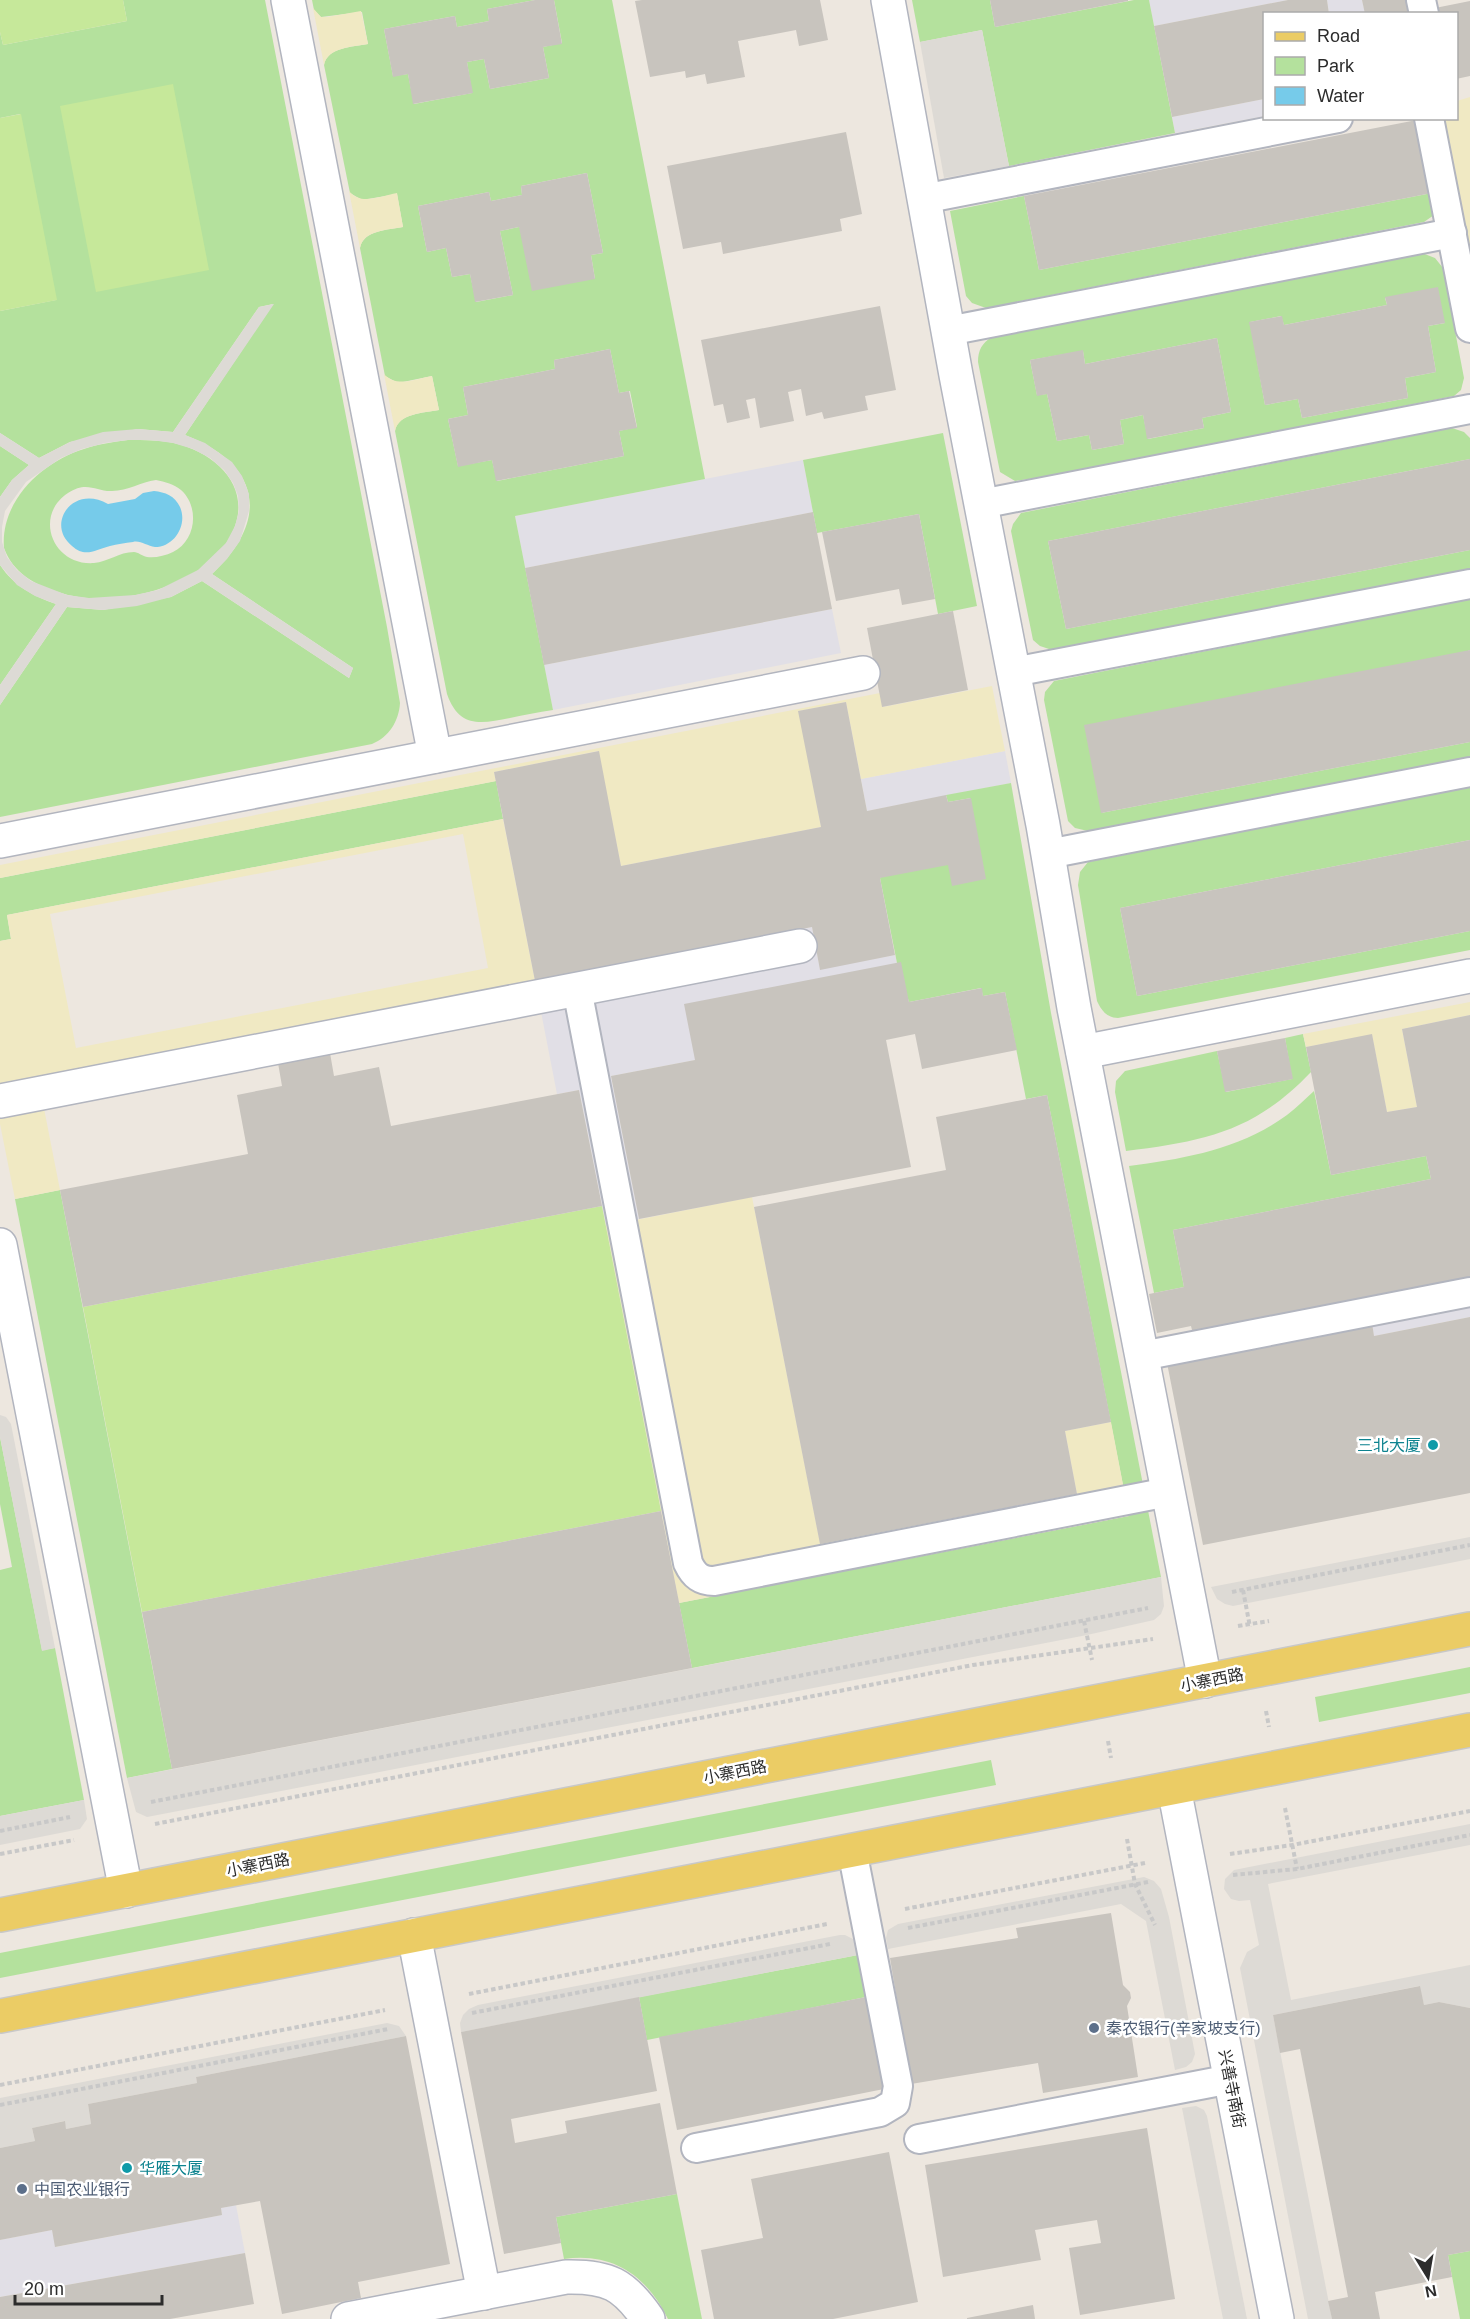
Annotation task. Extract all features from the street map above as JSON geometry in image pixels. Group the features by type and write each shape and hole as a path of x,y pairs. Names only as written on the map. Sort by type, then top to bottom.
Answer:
{"main road":[{"name":"小寨西路","path":"0,1915 1470,1629"},
{"path":"0,2016 1470,1730"}],"street":[{"path":"288,0 435,756"},
{"path":"888,0 923,199 1014,672 1083,1052 1205,1681"},
{"path":"0,841 863,673"},
{"path":"0,1101 800,946"},
{"path":"1083,1052 1470,976"},
{"path":"0,1245 126,1891"},
{"name":"兴善寺南街","path":"1174,1788 1277,2319"},
{"path":"414,1935 484,2293"},
{"path":"364,2318 566,2277 591,2276 615,2284 634,2298 648,2319"}],"lane":[{"path":"923,199 1328,120"},
{"path":"1429,120 1470,328"},
{"path":"948,331 1452,233"},
{"path":"981,504 1470,409"},
{"path":"1014,672 1470,584"},
{"path":"1048,854 1470,772"},
{"path":"576,989 688,1563 698,1577 705,1581 714,1581 1168,1492"},
{"path":"1142,1356 1470,1292"},
{"path":"696,2148 880,2112 895,2103 898,2086 852,1850"},
{"path":"919,2139 1230,2079"}],"path":[{"path":"0,1854 112,1821 1084,1620 1470,1545"},
{"path":"1084,1620 1135,1884 1156,1928"},
{"path":"0,1831 112,1821 973,1665"},
{"path":"0,2105 429,2011 867,1926 1135,1884 1190,1867 1257,1851 1470,1811"},
{"path":"0,2085 429,2011 867,1926 1132,1865 1297,1869 1470,1835"}],"shaded area":[{"path":"1149,0 1288,0 1154,26"},
{"path":"1327,0 1362,0 1365,12 1329,12"},
{"path":"982,30 1009,166 944,178 920,42"},
{"path":"1263,99 1263,116 1175,133 1172,117"},
{"path":"274,304 185,435 205,443 232,462 242,476 249,494 249,511 240,541 212,574 353,668 349,678 202,581 171,597 137,606 103,610 67,607 0,705 0,685 56,604 35,596 17,585 0,565 0,497 12,480 29,465 0,446 0,433 39,458 70,442 103,432 138,429 173,432 259,307","holes":["151,440 193,449 210,458 224,470 238,496 239,511 235,526 226,543 198,570 158,590 135,595 89,598 67,595 31,581 17,570 7,557 2,542 2,527 5,511 26,482 61,458 82,449 105,443"]},
{"path":"803,460 813,512 525,568 515,516"},
{"path":"832,609 841,653 553,710 544,665"},
{"path":"1005,751 1011,783 867,811 861,779"},
{"path":"812,927 820,969 895,955 897,963 695,1060 611,1076 639,1219 606,1226 579,1090 557,1094 535,981"},
{"path":"1470,1280 1470,1317 1374,1336 1367,1300"},
{"path":"0,1415 6,1417 11,1424 55,1648 42,1651 0,1437"},
{"path":"1470,1537 1470,1559 1233,1606 1217,1599 1211,1587"},
{"path":"1161,1577 1164,1606 1161,1614 1154,1620 1087,1635 147,1817 136,1812 127,1778"},
{"path":"84,1800 87,1819 80,1829 0,1845 0,1816"},
{"path":"1470,1824 1470,1845 1268,1884 1291,2000 1470,1965 1470,2008 1439,2002 1424,2005 1419,1986 1273,2015 1332,2319 1308,2319 1240,1968 1247,1952 1259,1945 1250,1900 1231,1899 1224,1889 1225,1879 1234,1870"},
{"path":"1144,1877 1154,1881 1161,1889 1169,1917 1195,2054 1192,2062 1186,2067 1175,2070 1146,1921 1121,1904 888,1949 886,1938 888,1930 898,1924"},
{"path":"840,1935 853,1939 858,1955 461,2032 460,2023 463,2015 478,2005"},
{"path":"387,2023 399,2026 406,2036 196,2077 197,2083 88,2104 91,2124 66,2129 64,2121 32,2128 35,2141 0,2148 0,2098"},
{"path":"1196,2106 1204,2110 1207,2116 1247,2319 1223,2319 1182,2108"},
{"path":"236,2205 245,2253 0,2297 0,2240 52,2230 56,2247 222,2215 221,2208"}],"green space":[{"path":"0,0 123,0 127,21 3,45 0,32"},
{"path":"123,0 265,0 387,627 400,703 399,710 392,728 372,744 0,817 0,705 67,607 103,610 171,597 202,581 349,678 353,668 212,574 231,553 243,533 249,513 249,495 242,477 229,461 210,447 185,435 273,304 259,307 173,432 138,429 70,442 39,458 0,433 0,311 56,300 20,114 0,118 0,32 3,45 127,21"},
{"path":"312,0 535,0 487,9 489,21 457,27 455,16 384,29 393,76 408,74 414,104 472,93 467,62 484,59 490,89 549,78 543,47 562,43 554,0 612,0 705,479 515,516 553,710 489,722 472,721 458,713 447,694 395,431 397,425 406,417 439,410 432,376 398,383 385,376 360,248 362,242 371,234 403,227 397,194 362,200 350,193 324,65 326,59 335,51 368,44 362,12 321,17 314,10","holes":["587,173 603,253 591,255 595,279 519,227 500,231 513,295 476,302 470,274 452,277 446,248 427,252 418,206 489,192 491,201 522,195 521,186","610,349 619,393 630,391 637,427 619,431 624,456 497,481 492,460 458,466 448,419 468,415 463,387 555,369 554,360"]},
{"path":"912,0 990,0 995,27 1134,0 1149,0 1175,133 1009,166 982,30 920,42"},
{"path":"173,84 209,270 96,292 60,106"},
{"path":"21,114 57,300 0,311 0,118"},
{"path":"1437,192 1434,215 1424,222 986,308 972,303 966,296 950,211 1024,196 1039,270"},
{"path":"1422,253 1435,258 1443,268 1464,378 1461,390 1454,396 1015,481 1000,472 978,362 981,347 992,337","holes":["1385,298 1445,323 1428,326 1436,372 1405,378 1408,398 1302,418 1298,399 1265,405 1250,322 1281,316 1284,325 1387,305","1217,338 1231,412 1202,418 1204,428 1148,439 1143,415 1120,420 1124,444 1092,450 1089,435 1057,441 1047,394 1037,395 1030,360 1083,351 1085,364"]},
{"path":"1452,428 1464,432 1470,438 1470,459 1048,541 1066,629 1470,550 1470,569 1052,650 1040,646 1033,640 1011,531 1021,513"},
{"path":"943,433 977,606 938,614 919,514 817,533 803,460"},
{"path":"128,440 174,443 191,448 220,467 230,479 236,492 238,508 236,524 227,542 213,559 195,573 150,592 126,597 102,599 79,597 33,582 13,564 4,548 9,514 17,499 40,473 69,455 89,447","holes":["156,480 181,490 191,505 193,514 191,532 181,547 173,552 153,557 129,552 104,561 80,562 68,557 52,538 50,526 57,503 75,489 86,487 118,491"]},
{"path":"0,446 29,465 12,480 0,497"},
{"path":"0,565 11,579 25,589 56,604 0,685"},
{"path":"1470,599 1470,650 1101,813 1470,742 1470,757 1088,831 1075,828 1068,821 1044,700 1045,692 1054,681"},
{"path":"496,781 503,819 7,915 11,939 0,941 0,878"},
{"path":"1011,783 1051,1013 1161,1577 692,1668 679,1603 1129,1516 1047,1095 1026,1099 1005,992 983,996 981,988 909,1002 897,963 880,878 971,798 948,802 946,795"},
{"path":"1470,787 1470,840 1120,908 1137,996 1470,931 1470,950 1118,1018 1108,1015 1100,1007 1097,1001 1078,885 1080,872 1088,862"},
{"path":"1303,1034 1311,1072 1269,1108 1248,1121 1204,1137 1126,1151 1115,1092 1116,1081 1125,1071 1217,1051 1226,1092 1292,1079 1285,1038"},
{"path":"1314,1091 1331,1175 1426,1156 1431,1179 1173,1230 1184,1287 1154,1293 1129,1166 1191,1156 1251,1136 1287,1115"},
{"path":"60,1190 172,1769 127,1778 15,1199"},
{"path":"602,1206 661,1511 142,1612 83,1307"},
{"path":"0,1437 42,1650 55,1648 84,1800 0,1816 0,1570 12,1567 0,1504"},
{"path":"1470,1667 1470,1693 1319,1722 1315,1697"},
{"path":"991,1760 996,1785 0,1978 0,1953"},
{"path":"858,1955 866,1997 647,2040 639,1997"},
{"path":"677,2194 702,2319 668,2319 650,2290 639,2279 613,2264 598,2259 564,2259 556,2217"},
{"path":"1470,2251 1470,2319 1460,2319 1448,2255"}],"sand":[{"path":"313,8 321,17 361,11 368,44 335,51 326,59 324,65"},
{"path":"1470,97 1470,250 1445,120 1458,120 1458,101"},
{"path":"349,191 354,196 365,199 397,193 403,227 371,234 362,242 360,248"},
{"path":"384,374 400,382 432,376 439,410 406,417 397,425 395,431"},
{"path":"992,686 1005,751 861,779 846,702 799,711 821,827 621,866 598,751 494,772 496,781 0,878 0,865 880,693 883,707"},
{"path":"503,819 535,981 38,1078 60,1190 15,1199 0,1124 0,941 11,939 7,915","holes":["463,834 488,968 76,1048 50,914"]},
{"path":"1470,1002 1470,1015 1402,1029 1417,1107 1387,1112 1372,1035 1306,1047 1303,1034"},
{"path":"752,1197 820,1543 1077,1494 1065,1431 1111,1422 1129,1516 679,1603 606,1226"}],"water":[{"path":"154,491 172,497 178,503 182,514 181,528 168,543 155,547 136,542 81,552 64,537 61,527 62,518 74,503 84,499 95,499 108,504 135,499 143,493"}],"building":[{"path":"535,0 554,0 562,44 543,47 549,78 490,89 484,59 467,62 473,93 413,104 408,74 393,77 384,29 455,16 457,27 489,21 487,9"},
{"path":"820,0 828,40 799,46 796,30 738,41 745,77 707,84 705,74 686,78 685,71 650,77 635,1"},
{"path":"990,0 1128,0 1128,1 995,27"},
{"path":"1288,0 1327,0 1329,12 1263,12 1263,99 1172,117 1154,26"},
{"path":"1362,0 1410,0 1413,12 1365,12"},
{"path":"1470,1 1470,76 1458,79 1458,12 1436,12 1435,8"},
{"path":"1417,120 1422,120 1437,192 1039,270 1024,196"},
{"path":"846,132 862,214 840,219 842,231 723,254 721,242 683,249 667,166"},
{"path":"587,173 603,253 591,255 595,279 532,291 519,227 500,231 513,295 475,302 470,274 452,277 446,248 427,252 418,206 489,192 491,201 522,195 521,186"},
{"path":"1438,287 1445,323 1428,326 1436,372 1405,378 1408,398 1302,418 1298,399 1265,405 1249,322 1282,316 1284,325 1387,305 1385,297"},
{"path":"880,306 896,390 865,396 868,410 824,419 822,412 806,416 801,389 788,392 794,421 760,428 755,398 746,400 750,418 727,423 723,404 714,406 701,340"},
{"path":"1217,338 1231,412 1202,418 1204,428 1147,439 1143,415 1120,420 1124,444 1092,450 1089,435 1057,441 1047,394 1037,396 1030,360 1083,350 1085,364"},
{"path":"610,349 619,393 629,391 637,428 619,431 624,456 496,481 492,460 458,467 448,419 468,415 463,387 555,369 554,360"},
{"path":"1470,459 1470,550 1066,629 1048,541"},
{"path":"813,512 832,609 544,665 525,568"},
{"path":"919,514 935,599 902,605 899,589 836,601 822,532"},
{"path":"953,611 968,690 882,707 867,628"},
{"path":"1470,650 1470,742 1101,813 1084,725"},
{"path":"846,702 867,811 946,795 948,802 971,798 986,879 952,886 948,865 880,878 895,955 820,970 812,927 535,981 494,772 599,751 621,866 821,827 798,711"},
{"path":"1470,840 1470,931 1137,996 1120,908"},
{"path":"901,962 909,1002 982,988 983,996 1005,992 1017,1050 922,1069 915,1034 886,1040 911,1167 639,1219 611,1076 695,1060 684,1004"},
{"path":"1470,1015 1470,1280 1193,1334 1191,1326 1157,1333 1149,1294 1184,1287 1173,1230 1431,1179 1426,1156 1331,1175 1306,1047 1372,1034 1387,1112 1417,1107 1402,1029"},
{"path":"1285,1038 1293,1079 1225,1092 1217,1051"},
{"path":"330,1053 334,1076 379,1067 391,1126 579,1090 602,1206 83,1307 60,1190 248,1154 237,1095 282,1086 278,1063"},
{"path":"1047,1095 1111,1422 1065,1431 1077,1494 820,1544 754,1207 946,1170 936,1117"},
{"path":"1470,1317 1470,1493 1203,1545 1167,1363 1372,1323 1374,1336"},
{"path":"661,1511 692,1668 172,1769 142,1612"},
{"path":"1111,1913 1123,1985 1130,1992 1131,1998 1127,2006 1138,2077 1043,2093 1038,2063 911,2084 890,1958 1018,1938 1016,1928"},
{"path":"1420,1986 1424,2005 1439,2002 1470,2008 1470,2251 1448,2255 1452,2277 1375,2292 1380,2319 1332,2319 1328,2301 1348,2297 1300,2049 1280,2053 1273,2015"},
{"path":"639,1997 657,2091 511,2119 515,2143 567,2133 565,2121 660,2103 677,2194 556,2217 561,2243 504,2254 461,2032"},
{"path":"866,1997 884,2089 677,2130 659,2037"},
{"path":"406,2036 450,2264 358,2282 361,2298 282,2314 260,2201 221,2208 222,2215 55,2247 52,2230 0,2240 0,2148 35,2141 32,2128 65,2121 66,2129 91,2124 88,2104 197,2083 196,2077"},
{"path":"1147,2128 1175,2299 1080,2315 1069,2248 1101,2243 1097,2220 1035,2230 1041,2260 943,2277 925,2165"},
{"path":"889,2152 918,2302 833,2319 714,2319 701,2250 763,2238 751,2179"},
{"path":"245,2253 254,2304 170,2319 0,2319 0,2297"},
{"path":"1033,2305 1035,2319 967,2319 967,2318"}],"place":[{"name":"三北大厦","path":"1433,1445"},
{"name":"秦农银行(辛家坡支行)","path":"1094,2028"},
{"name":"华雁大厦","path":"127,2168"},
{"name":"中国农业银行","path":"22,2189"}]}
